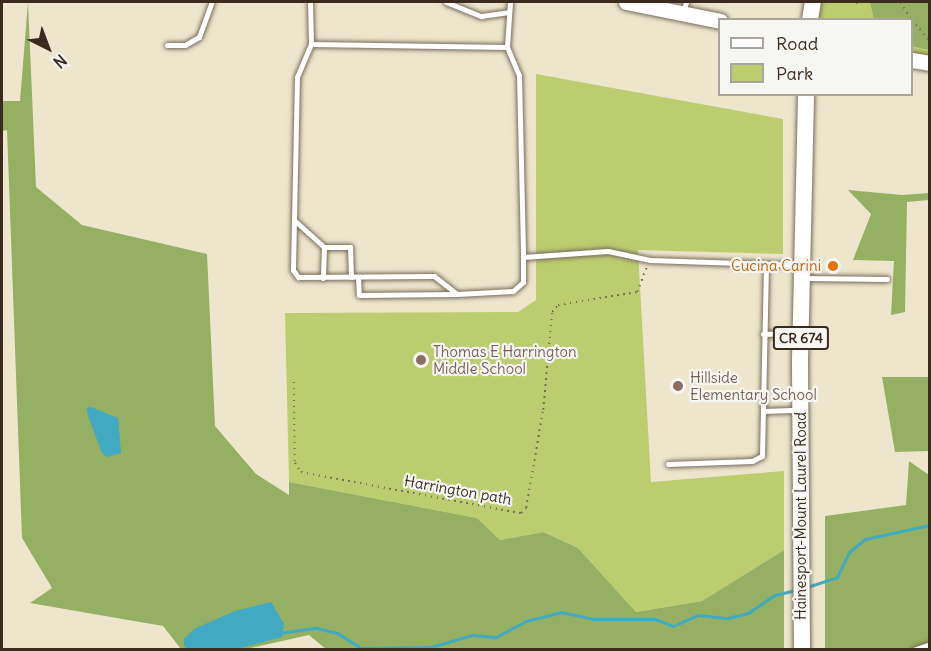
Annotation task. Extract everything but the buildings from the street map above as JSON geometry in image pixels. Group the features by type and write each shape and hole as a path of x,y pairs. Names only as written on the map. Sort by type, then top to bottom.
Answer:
{"main road":[{"path":"626,2 684,7 718,20"},
{"path":"810,18 813,2"},
{"path":"913,60 930,63"},
{"name":"Hainesport-Mount Laurel Road","path":"802,650 800,410 806,96"}],"lane":[{"path":"167,45 185,45 198,37 212,2"},
{"path":"310,2 311,45 297,77 295,274 323,278 434,276 457,294"},
{"path":"446,2 481,16 509,12"},
{"path":"358,277 359,295 457,294 519,288 523,282 519,75 507,47 510,2"},
{"path":"311,45 507,47"},
{"path":"294,220 324,247 350,247 351,277"},
{"path":"323,278 324,247"},
{"path":"523,257 608,251 650,260 766,264 802,271 887,279"},
{"path":"668,464 752,461 762,456 766,264"},
{"path":"764,334 801,333"},
{"path":"764,411 800,410"},
{"path":"913,650 930,644"}],"path":[{"path":"856,3 860,2"},
{"path":"901,2 910,18"},
{"path":"913,22 930,41"},
{"name":"Harrington path","path":"294,382 294,463 301,472 521,513 526,508 543,410 552,312 558,305 637,292 650,260"}],"green space":[{"path":"28,2 36,187 82,225 207,254 215,426 256,474 289,495 289,482 477,518 500,540 544,532 578,548 636,612 702,601 784,550 784,649 327,650 309,635 246,649 181,649 163,626 30,603 52,588 22,538 7,130 2,131 2,101 20,101"},
{"path":"814,2 929,2 929,62 913,59 913,18 811,18"},
{"path":"870,2 929,2 929,50 913,46 913,18 874,18"},
{"path":"536,74 783,119 783,254 638,250 651,482 784,471 784,550 702,601 636,612 578,548 545,532 500,540 477,518 289,482 285,313 518,312 536,300"},
{"path":"848,190 902,195 929,193 929,200 907,202 905,312 891,315 894,261 853,260 871,214"},
{"path":"882,377 929,377 929,451 895,452"},
{"path":"909,461 929,475 929,648 825,649 825,516 906,505"}],"water":[{"path":"91,407 118,418 121,453 107,457 102,453 88,416 87,408"},
{"path":"271,602 284,624 282,637 237,649 187,649 184,645 184,639 194,629 235,611"}],"waterway":[{"path":"807,587 837,577 849,552 865,539 930,525"},
{"path":"279,633 316,628 337,633 361,648 431,647 472,635 496,637 526,621 561,612 593,619 655,619 673,626 698,615 728,618 748,613 775,595 795,590"}],"place":[{"name":"Cucina Carini","path":"833,266"},
{"name":"Thomas E Harrington Middle School","path":"421,360"},
{"name":"Hillside Elementary School","path":"678,386"}]}
